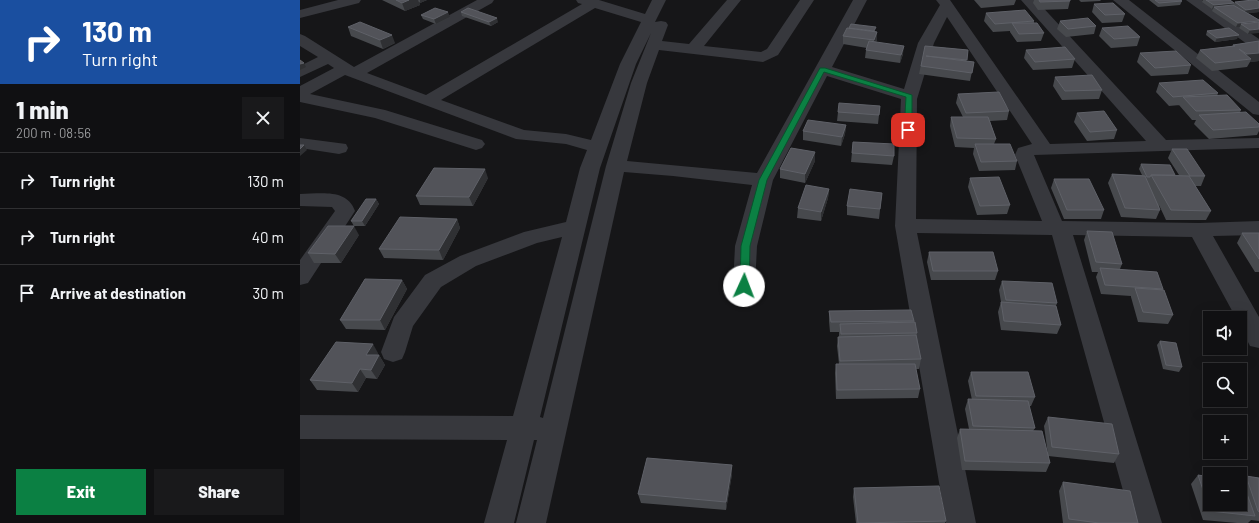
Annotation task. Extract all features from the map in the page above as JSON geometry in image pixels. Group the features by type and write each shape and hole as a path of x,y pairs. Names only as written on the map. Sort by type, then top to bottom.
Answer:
{"street":[{"path":"300,14 354,0"},
{"path":"300,93 350,71 487,0"},
{"path":"499,523 590,168 628,64 659,0"},
{"path":"531,523 616,166 639,83 653,45 673,0"},
{"path":"693,49 734,0"},
{"path":"653,45 763,57 773,52 807,0"},
{"path":"744,286 746,246 763,180 860,0"},
{"path":"1028,0 1160,145"},
{"path":"1120,0 1259,110"},
{"path":"1193,0 1259,46"},
{"path":"428,101 589,2 649,20"},
{"path":"945,3 1045,150"},
{"path":"945,3 926,43 910,96 905,226 961,523"},
{"path":"304,46 329,58 350,71 522,135 566,139 598,147"},
{"path":"300,72 329,58"},
{"path":"822,69 910,96"},
{"path":"300,97 379,114 476,144"},
{"path":"1147,523 1057,228 1024,155 1025,152 1029,150 1259,142"},
{"path":"300,143 338,148"},
{"path":"616,166 673,170 763,180"},
{"path":"300,200 337,202 343,205 345,211 300,277"},
{"path":"905,226 1199,230 1259,228"},
{"path":"393,352 402,323 433,282 468,261 532,237 576,227"},
{"path":"1199,230 1259,339"},
{"path":"300,427 554,428"}],"building":[{"path":"396,0 409,0 402,3"},
{"path":"1039,0 1070,0 1070,1 1040,2"},
{"path":"1155,0 1180,0 1182,1 1159,3"},
{"path":"1206,0 1230,0 1234,3 1214,5"},
{"path":"1256,0 1259,2 1259,8 1246,10 1235,2"},
{"path":"1113,3 1125,14 1105,15 1094,4"},
{"path":"1233,5 1259,21 1238,23 1214,7"},
{"path":"435,8 448,12 434,19 421,15"},
{"path":"468,8 497,18 489,22 461,12"},
{"path":"1025,10 1034,21 995,24 986,13"},
{"path":"1088,18 1096,26 1068,29 1060,21"},
{"path":"360,22 392,35 380,40 348,27"},
{"path":"1259,22 1259,29 1250,30 1241,24"},
{"path":"1012,23 1037,23 1044,33 1019,34"},
{"path":"851,24 876,27 874,31 849,28"},
{"path":"1128,26 1140,37 1114,39 1102,28"},
{"path":"847,28 877,32 874,40 843,36"},
{"path":"1229,28 1239,35 1217,38 1207,31"},
{"path":"869,41 904,46 901,55 866,50"},
{"path":"1259,41 1259,53 1247,54 1239,49 1251,59 1215,63 1200,50 1235,46 1233,45"},
{"path":"925,46 968,50 967,60 926,56 974,62 972,73 921,66"},
{"path":"1065,47 1075,59 1035,62 1026,50"},
{"path":"1176,51 1191,65 1155,68 1140,53"},
{"path":"1092,75 1102,90 1065,91 1055,77"},
{"path":"1203,80 1218,93 1173,97 1159,83"},
{"path":"999,92 1009,111 966,113 958,94"},
{"path":"1227,95 1241,110 1196,111 1183,97"},
{"path":"839,103 880,106 879,115 838,112"},
{"path":"1104,111 1117,130 1090,132 1077,113"},
{"path":"1246,112 1259,124 1259,127 1213,130 1199,115"},
{"path":"951,117 988,117 996,139 957,138"},
{"path":"808,120 846,125 842,137 803,131"},
{"path":"853,142 894,144 894,156 852,153"},
{"path":"975,144 1010,144 1017,161 981,162"},
{"path":"791,148 815,152 805,174 780,169"},
{"path":"1172,149 1187,149 1205,176 1190,176"},
{"path":"1141,164 1170,165 1175,175 1151,175 1150,177 1147,177"},
{"path":"434,168 485,169 469,197 416,196"},
{"path":"1112,174 1145,176 1160,210 1125,208"},
{"path":"1151,175 1189,176 1211,211 1171,210"},
{"path":"999,177 1010,205 980,206 970,178"},
{"path":"1054,179 1089,179 1104,210 1067,210"},
{"path":"806,185 829,189 821,212 798,208"},
{"path":"850,189 882,193 880,209 847,206"},
{"path":"366,199 376,199 362,221 351,221"},
{"path":"400,217 457,219 439,250 379,249"},
{"path":"328,226 354,226 335,254 308,253"},
{"path":"1087,231 1112,232 1122,264 1096,262"},
{"path":"1242,233 1259,233 1259,259"},
{"path":"929,252 993,252 998,271 933,271"},
{"path":"1100,268 1157,272 1163,289 1105,285"},
{"path":"365,279 402,280 380,320 340,320"},
{"path":"1002,281 1052,283 1057,303 1006,300"},
{"path":"1135,288 1164,290 1173,315 1143,312"},
{"path":"1001,302 1056,306 1061,325 1004,321"},
{"path":"911,310 914,321 831,322 829,311"},
{"path":"915,322 917,333 841,334 840,324"},
{"path":"916,335 921,359 840,361 838,337"},
{"path":"1160,341 1176,343 1182,367 1166,365"},
{"path":"336,342 373,344 366,355 379,355 371,370 360,369 352,383 310,380"},
{"path":"836,364 915,364 920,389 837,390"},
{"path":"971,372 1028,372 1035,397 976,396"},
{"path":"968,399 1028,401 1035,428 973,426"},
{"path":"1048,417 1112,424 1119,454 1052,447"},
{"path":"960,429 1042,431 1050,463 965,461"},
{"path":"647,458 732,465 726,502 638,494"},
{"path":"1198,475 1203,476 1203,490"},
{"path":"1247,476 1259,478 1259,512"},
{"path":"1063,482 1130,491 1138,523 1099,523 1069,519"},
{"path":"939,486 946,521 858,523 854,488"},
{"path":"1247,494 1255,516 1210,511 1247,511"}],"route":[{"path":"744,286 746,246 763,180 822,69 910,96 908,130"}]}
